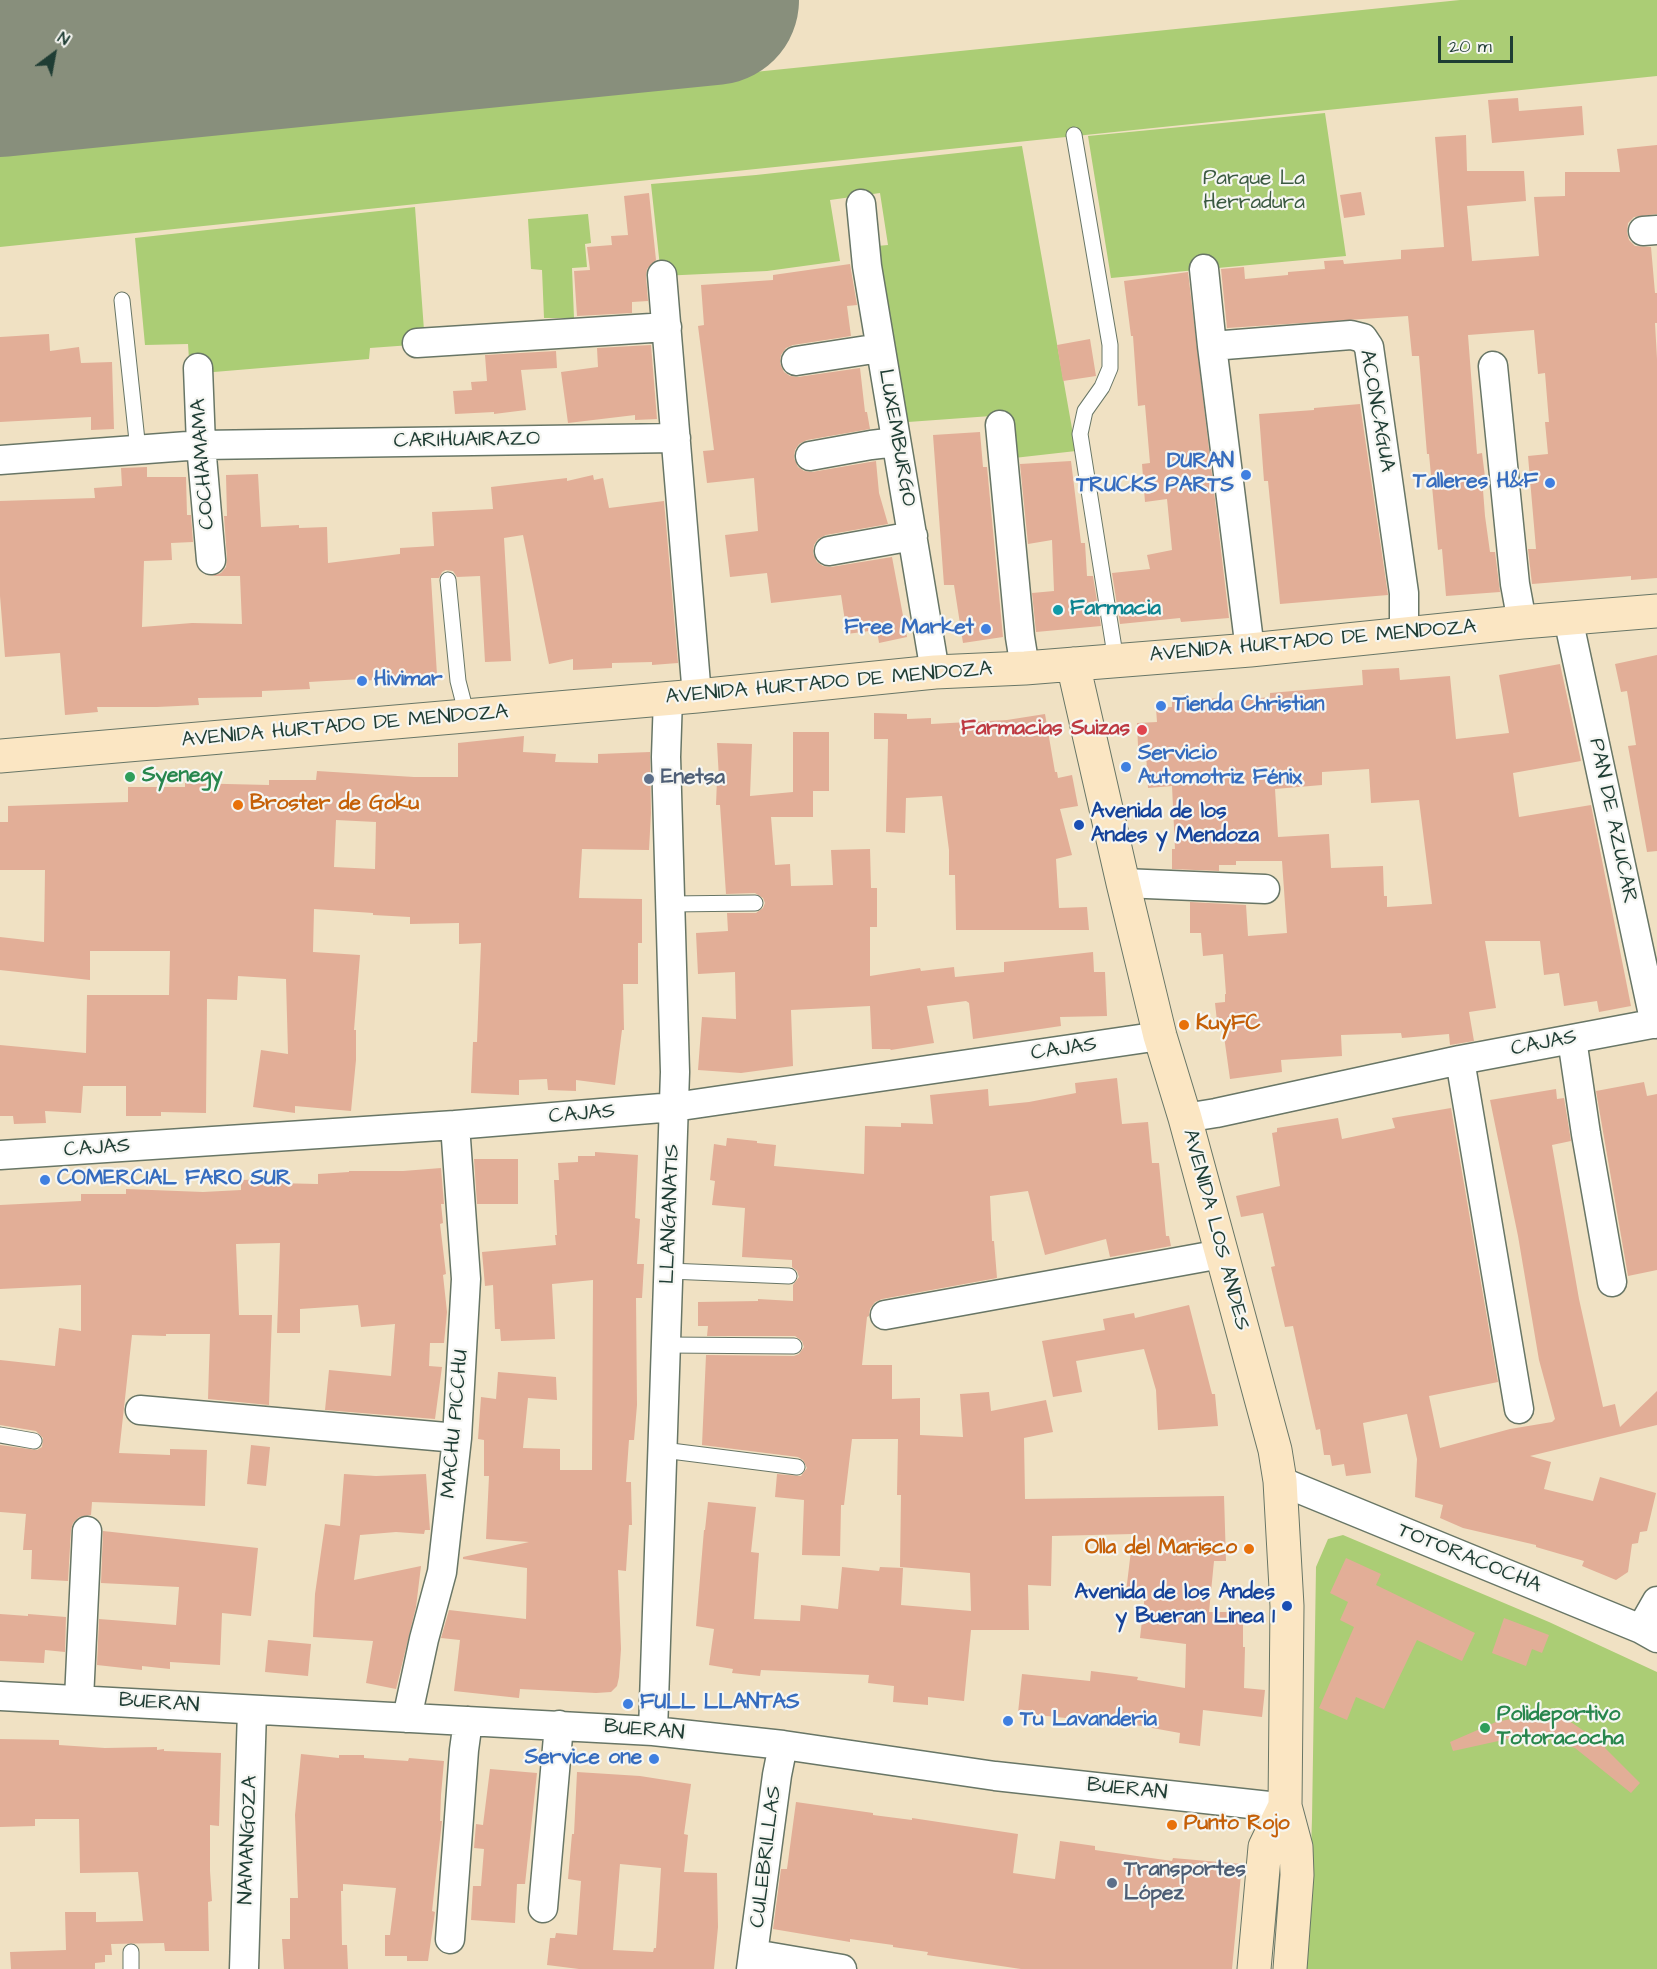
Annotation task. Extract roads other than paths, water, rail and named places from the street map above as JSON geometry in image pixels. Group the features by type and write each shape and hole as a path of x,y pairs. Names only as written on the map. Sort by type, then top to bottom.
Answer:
{"main road":[{"name":"AVENIDA HURTADO DE MENDOZA","path":"0,756 682,697 934,672 1025,668 1250,650 1522,622 1657,611"},
{"name":"AVENIDA LOS ANDES","path":"1073,664 1160,1036 1185,1118 1275,1450 1280,1481 1287,1606 1285,1806 1296,1847 1297,1875 1290,1969"},
{"name":"AVENIDA LOS ANDES","path":"1254,1969 1265,1847 1285,1806"}],"street":[{"name":"LUXEMBURGO","path":"861,204 867,266 934,672"},
{"path":"1204,268 1250,650"},
{"path":"662,275 676,438 682,697"},
{"path":"417,343 667,327"},
{"name":"ACONCAGUA","path":"1212,346 1351,335 1363,338 1369,347 1404,593 1404,635"},
{"path":"796,362 880,348"},
{"path":"1493,366 1515,584 1522,622"},
{"name":"COCHAMAMA","path":"198,368 201,445 211,560"},
{"path":"1000,424 1020,637 1025,668"},
{"name":"CARIHUAIRAZO","path":"0,460 201,445 676,438"},
{"path":"810,456 896,442"},
{"path":"829,550 913,536"},
{"name":"PAN DE AZUCAR","path":"1568,618 1656,1023"},
{"name":"LLANGANATIS","path":"653,1731 675,1072 666,757 682,697"},
{"path":"1123,883 1264,889"},
{"name":"CAJAS","path":"1185,1118 1460,1060 1656,1023"},
{"name":"CAJAS","path":"0,1155 455,1125 674,1107 1160,1036"},
{"path":"1572,1039 1611,1282"},
{"path":"1460,1060 1519,1410"},
{"name":"MACHU PICCHU","path":"407,1718 424,1639 442,1572 458,1438 466,1279 455,1125"},
{"path":"885,1315 1221,1254"},
{"path":"140,1410 458,1438"},
{"name":"TOTORACOCHA","path":"1280,1481 1649,1634"},
{"path":"79,1699 87,1531"},
{"path":"1649,1634 1657,1601"},
{"name":"BUERAN","path":"0,1696 653,1731 783,1744 995,1776 1285,1806"},
{"name":"NAMANGOZA","path":"244,1969 252,1710"},
{"path":"450,1939 468,1721"},
{"path":"543,1908 559,1725"},
{"name":"CULEBRILLAS","path":"753,1961 783,1744"},
{"path":"753,1961 842,1969"}],"lane":[{"path":"1074,135 1110,345 1110,368 1102,387 1085,411 1080,434 1116,661"},
{"path":"122,300 138,450"},
{"path":"448,580 458,681 467,716"},
{"path":"670,904 755,903"},
{"path":"669,1271 789,1276"},
{"path":"666,1345 794,1346"},
{"path":"0,1435 34,1441"},
{"path":"663,1450 797,1467"},
{"path":"130,1952 131,1969"}],"place":[{"name":"DURAN TRUCKS PARTS","path":"1246,475"},
{"name":"Talleres H&F","path":"1550,483"},
{"name":"Farmacia","path":"1058,610"},
{"name":"Free Market","path":"986,629"},
{"name":"Hivimar","path":"362,681"},
{"name":"Tienda Christian","path":"1161,706"},
{"name":"Farmacias Suizas","path":"1142,730"},
{"name":"Servicio Automotriz Fénix","path":"1126,767"},
{"name":"Syenegy","path":"130,777"},
{"name":"Enetsa","path":"649,779"},
{"name":"Broster de Goku","path":"238,805"},
{"name":"Avenida de los Andes y Mendoza","path":"1079,825"},
{"name":"KuyFC","path":"1184,1025"},
{"name":"COMERCIAL FARO SUR","path":"45,1180"},
{"name":"Olla del Marisco","path":"1249,1549"},
{"name":"Avenida de los Andes y Bueran Linea 1","path":"1287,1606"},
{"name":"FULL LLANTAS","path":"628,1704"},
{"name":"Tu Lavanderia","path":"1008,1721"},
{"name":"Polideportivo Totoracocha","path":"1485,1728"},
{"name":"Service one","path":"654,1759"},
{"name":"Punto Rojo","path":"1172,1825"},
{"name":"Transportes López","path":"1112,1883"}],"park label":[{"name":"Parque La Herradura","path":"1254,192"}]}
